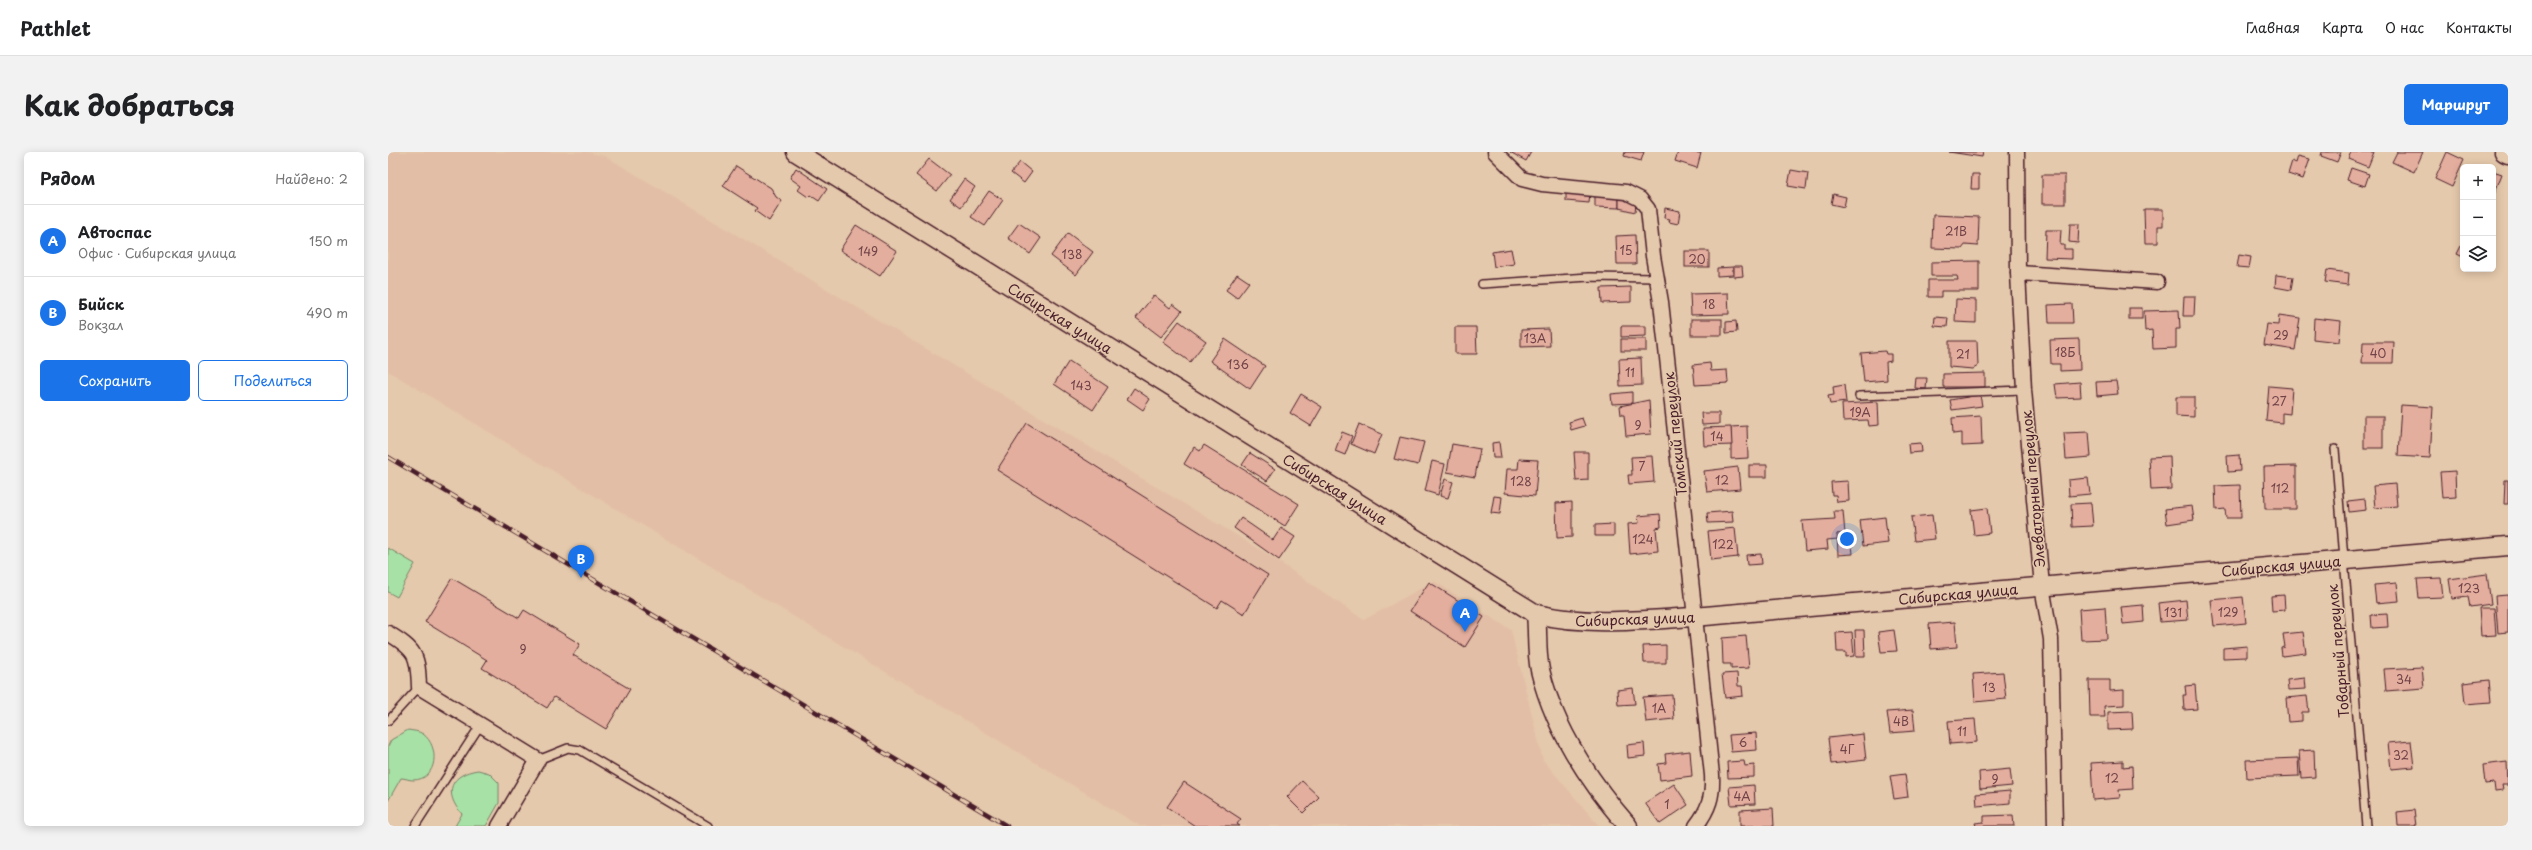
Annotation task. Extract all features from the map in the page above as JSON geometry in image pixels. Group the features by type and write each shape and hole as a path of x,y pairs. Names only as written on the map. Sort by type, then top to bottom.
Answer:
{"street":[{"name":"Сибирская улица","path":"796,152 1536,614 1564,621 1597,622 1694,618 2042,586 2508,546"},
{"name":"Томский переулок","path":"1495,152 1522,179 1542,184 1626,192 1640,199 1648,208 1657,278 1713,792 1710,806 1696,826"},
{"name":"Элеваторный переулок","path":"2017,152 2018,273 2024,390 2042,586 2051,639 2055,826"},
{"path":"2504,152 2508,154"},
{"path":"2018,273 2157,282"},
{"path":"1536,614 1540,669 1558,724 1598,792 1628,826"},
{"path":"388,633 415,652 419,661 419,687 538,760 499,826"}],"lane":[{"path":"1482,284 1589,277 1657,278"},
{"path":"1859,396 2024,390"},
{"name":"Товарный переулок","path":"2335,449 2366,826"},
{"path":"388,721 419,687"},
{"path":"415,826 480,724"},
{"path":"538,760 568,748 580,750 708,826"}],"shaded area":[{"path":"388,152 587,152 605,156 1266,553 1364,620 1434,581 1511,630 1543,760 1599,826 1140,826 388,371"}],"green space":[{"path":"388,548 415,564 397,597 388,592"},
{"path":"408,730 421,733 428,739 432,746 434,762 432,769 421,779 413,780 401,778 388,801 388,746 391,740"},
{"path":"478,770 489,773 499,783 499,803 486,826 455,826 462,814 453,799 451,792 452,786 461,776 468,772"}],"building":[{"path":"1510,152 1531,152 1526,161"},
{"path":"1625,152 1644,152 1641,161 1624,156"},
{"path":"1678,152 1701,153 1697,168 1675,161"},
{"path":"1949,152 1983,152 1982,157"},
{"path":"2322,152 2341,152 2337,162 2321,156"},
{"path":"2351,152 2374,152 2368,167 2348,159"},
{"path":"2397,152 2423,152 2414,172 2392,162"},
{"path":"2447,152 2464,160 2462,164 2460,164 2460,169 2452,187 2435,179"},
{"path":"2298,156 2310,159 2303,179 2288,174 2292,161 2296,163"},
{"path":"929,159 950,175 937,191 916,175"},
{"path":"1020,162 1032,172 1024,183 1011,173"},
{"path":"736,166 771,188 776,197 782,201 769,221 755,211 757,208 723,186"},
{"path":"796,168 827,189 819,201 810,195 808,197 798,190 801,186 790,178"},
{"path":"2351,168 2369,174 2365,186 2347,180"},
{"path":"1791,170 1808,173 1806,189 1788,186"},
{"path":"2496,172 2502,174 2496,189"},
{"path":"1972,174 1979,174 1979,189 1971,189"},
{"path":"2042,175 2065,175 2065,204 2042,204"},
{"path":"964,179 975,187 961,207 950,199"},
{"path":"989,191 1003,200 985,226 971,217"},
{"path":"1566,191 1590,193 1589,203 1566,201"},
{"path":"1833,194 1846,197 1844,207 1831,204"},
{"path":"1595,196 1619,197 1619,208 1595,207"},
{"path":"1619,197 1636,203 1635,212 1619,208"},
{"path":"1665,208 1680,211 1678,224 1669,222 1670,219 1664,218"},
{"path":"2144,209 2163,209 2163,226 2158,226 2158,243 2145,243"},
{"path":"1933,215 1979,217 1978,246 1965,245 1962,249 1932,248"},
{"path":"1019,223 1041,238 1030,254 1008,238"},
{"path":"2070,224 2079,224 2078,243 2069,242"},
{"path":"856,225 897,251 880,276 840,250"},
{"path":"2046,230 2061,230 2060,245 2064,245 2064,249 2072,249 2072,259 2045,258"},
{"path":"1068,233 1093,252 1076,275 1051,256"},
{"path":"1635,235 1636,264 1617,264 1616,236"},
{"path":"2460,248 2460,256 2457,254"},
{"path":"1511,249 1514,264 1494,267 1492,252"},
{"path":"1685,251 1709,251 1709,267 1685,267"},
{"path":"2239,255 2251,257 2249,268 2237,267"},
{"path":"1979,261 1979,291 1941,291 1941,297 1928,297 1928,280 1958,280 1957,276 1931,276 1931,262"},
{"path":"1734,266 1742,266 1743,276 1734,277"},
{"path":"1733,267 1733,275 1717,276 1717,268"},
{"path":"2327,270 2349,273 2348,285 2325,282"},
{"path":"1237,274 1249,282 1237,298 1226,290"},
{"path":"2276,275 2293,277 2291,290 2275,287"},
{"path":"1631,287 1631,302 1602,303 1601,288"},
{"path":"1728,293 1729,314 1691,315 1690,294"},
{"path":"1154,295 1170,308 1173,304 1182,311 1161,337 1136,318"},
{"path":"2184,296 2195,296 2194,316 2183,316"},
{"path":"1956,299 1976,300 1976,323 1955,322"},
{"path":"2072,304 2073,323 2049,323 2048,305"},
{"path":"2129,308 2142,308 2142,319 2129,319"},
{"path":"2179,310 2180,329 2176,329 2176,348 2153,349 2152,330 2145,331 2144,311"},
{"path":"2279,315 2300,318 2295,350 2264,345 2267,324 2278,325"},
{"path":"1935,317 1948,318 1947,327 1934,326"},
{"path":"2314,318 2341,321 2339,342 2313,339"},
{"path":"1691,319 1722,319 1722,335 1691,335"},
{"path":"1179,321 1206,341 1190,362 1163,342"},
{"path":"1736,321 1737,332 1726,333 1726,322"},
{"path":"1621,326 1646,326 1646,336 1621,337"},
{"path":"1455,327 1476,327 1477,354 1455,354"},
{"path":"1549,329 1550,346 1521,347 1521,330"},
{"path":"1225,339 1265,366 1250,389 1210,361"},
{"path":"1621,339 1646,339 1646,351 1621,351"},
{"path":"2079,339 2080,370 2060,371 2060,364 2051,364 2050,340"},
{"path":"1949,341 1977,341 1978,366 1973,369 1949,367"},
{"path":"2363,342 2394,342 2393,363 2362,363"},
{"path":"1885,351 1886,354 1891,354 1891,361 1886,362 1887,380 1864,382 1861,353"},
{"path":"1641,358 1642,385 1620,386 1619,359"},
{"path":"1069,361 1108,387 1093,410 1054,384"},
{"path":"1710,363 1711,371 1727,370 1728,383 1695,385 1693,365"},
{"path":"1985,373 1985,387 1943,387 1943,374"},
{"path":"1916,378 1927,378 1926,389 1915,388"},
{"path":"2116,381 2118,394 2097,396 2096,382"},
{"path":"2080,382 2081,397 2057,398 2055,384"},
{"path":"1844,385 1846,402 1830,404 1828,396 1834,395 1833,387"},
{"path":"2269,386 2292,388 2290,414 2282,413 2282,423 2266,421"},
{"path":"1134,388 1150,399 1143,410 1127,399"},
{"path":"1632,392 1632,403 1612,404 1611,394"},
{"path":"1301,394 1322,407 1311,426 1290,413"},
{"path":"1980,395 1982,406 1952,410 1950,400"},
{"path":"2176,397 2194,397 2194,417 2176,416"},
{"path":"1649,400 1651,434 1626,436 1624,415 1621,415 1620,406"},
{"path":"1878,402 1879,425 1869,426 1868,420 1843,421 1842,404"},
{"path":"2401,405 2433,407 2430,458 2398,456"},
{"path":"1701,413 1719,413 1719,424 1702,425"},
{"path":"1981,416 1982,445 1962,446 1962,433 1953,434 1952,418"},
{"path":"2364,416 2383,416 2383,448 2364,448"},
{"path":"1582,418 1585,426 1571,430 1569,422"},
{"path":"1027,423 1268,575 1244,614 1222,600 1217,608 997,470"},
{"path":"1359,424 1382,434 1374,454 1351,444"},
{"path":"1747,426 1748,458 1731,459 1731,427"},
{"path":"1731,427 1732,445 1704,446 1703,428"},
{"path":"1342,432 1352,436 1345,455 1335,451"},
{"path":"2089,432 2091,457 2066,459 2064,433"},
{"path":"1400,437 1424,442 1418,465 1394,459"},
{"path":"1499,442 1501,458 1493,458 1492,443"},
{"path":"1921,443 1922,452 1909,453 1908,444"},
{"path":"1452,444 1480,449 1475,477 1447,472"},
{"path":"1204,445 1299,504 1285,526 1184,464 1194,447 1200,451"},
{"path":"1574,452 1588,452 1588,480 1576,481"},
{"path":"1250,453 1275,469 1267,481 1242,465"},
{"path":"2239,455 2240,471 2228,472 2227,456"},
{"path":"1652,456 1654,482 1629,484 1628,475 1632,475 1631,457"},
{"path":"2170,456 2171,489 2151,490 2149,457"},
{"path":"1519,459 1538,460 1535,496 1505,493 1507,469 1518,469"},
{"path":"1432,461 1445,464 1438,495 1425,491"},
{"path":"1749,465 1767,465 1767,477 1749,477"},
{"path":"2296,466 2296,509 2265,509 2264,467"},
{"path":"1738,467 1740,489 1707,492 1704,471"},
{"path":"2455,471 2456,497 2442,498 2440,472"},
{"path":"2088,478 2090,494 2069,496 2068,480"},
{"path":"1445,479 1453,482 1448,498 1440,496"},
{"path":"2505,480 2508,480 2508,504 2504,504"},
{"path":"1848,481 1849,501 1837,502 1836,495 1832,495 1831,482"},
{"path":"2395,484 2397,506 2375,508 2373,486"},
{"path":"2240,485 2241,518 2226,518 2225,509 2216,510 2215,486"},
{"path":"1494,496 1502,497 1500,514 1491,513"},
{"path":"2365,499 2366,510 2349,512 2348,501"},
{"path":"1572,502 1572,537 1557,538 1556,503"},
{"path":"2091,503 2093,526 2072,527 2071,504"},
{"path":"2192,506 2194,520 2167,524 2165,509"},
{"path":"1987,508 1990,533 1974,535 1971,510"},
{"path":"1732,511 1733,522 1708,523 1707,513"},
{"path":"1834,511 1843,511 1845,534 1837,534 1838,539 1827,540 1828,549 1805,551 1802,521 1835,519"},
{"path":"1660,514 1661,527 1656,528 1658,551 1630,554 1628,524 1639,523 1638,516"},
{"path":"1932,515 1935,539 1914,541 1911,517"},
{"path":"1885,517 1888,543 1863,546 1860,520"},
{"path":"1241,518 1273,540 1281,528 1295,537 1279,560 1234,528"},
{"path":"1614,524 1614,536 1595,536 1595,525"},
{"path":"1735,528 1738,557 1711,560 1708,531"},
{"path":"1851,533 1853,554 1838,555 1837,534"},
{"path":"1761,554 1762,564 1747,565 1746,555"},
{"path":"2487,574 2491,604 2470,607 2468,597 2452,599 2449,579"},
{"path":"452,578 519,618 524,610 580,644 573,655 630,689 606,729 554,697 547,708 482,668 487,660 425,622"},
{"path":"2441,578 2443,597 2419,598 2417,579"},
{"path":"1429,582 1484,617 1465,647 1410,611"},
{"path":"2397,583 2399,601 2376,603 2374,585"},
{"path":"2284,595 2285,610 2272,611 2271,596"},
{"path":"2508,595 2508,632 2498,633 2495,596"},
{"path":"2243,597 2246,623 2214,626 2211,600"},
{"path":"2186,600 2188,620 2160,622 2158,603"},
{"path":"2143,605 2144,622 2123,624 2121,607"},
{"path":"2105,607 2107,639 2081,640 2079,609"},
{"path":"2479,608 2494,608 2496,635 2481,636"},
{"path":"2387,614 2388,627 2372,628 2371,615"},
{"path":"1955,622 1957,647 1931,649 1929,624"},
{"path":"1855,630 1864,630 1865,657 1856,657"},
{"path":"1894,630 1897,651 1881,652 1878,632"},
{"path":"1852,632 1854,656 1846,657 1846,652 1837,652 1836,633"},
{"path":"2303,632 2306,653 2282,656 2281,648 2285,647 2283,634"},
{"path":"1746,636 1749,668 1731,669 1731,664 1723,664 1722,638"},
{"path":"1666,645 1666,663 1644,663 1643,646"},
{"path":"2247,646 2247,657 2223,658 2223,648"},
{"path":"2422,667 2424,688 2386,691 2384,669"},
{"path":"2003,672 2006,699 1975,702 1973,674"},
{"path":"1737,673 1738,686 1742,686 1743,696 1725,698 1722,674"},
{"path":"2305,678 2306,689 2288,690 2287,680"},
{"path":"2089,680 2110,680 2110,691 2124,690 2124,705 2104,706 2105,717 2090,717"},
{"path":"2489,680 2491,702 2465,704 2463,683"},
{"path":"2195,685 2197,709 2184,710 2183,695 2186,695 2185,686"},
{"path":"1633,688 1635,704 1618,705 1617,690"},
{"path":"1672,695 1674,719 1646,722 1643,697"},
{"path":"2307,696 2309,712 2302,712 2302,721 2288,722 2286,698"},
{"path":"1913,710 1915,731 1890,733 1887,712"},
{"path":"2132,711 2133,729 2108,730 2108,712"},
{"path":"1975,719 1977,742 1950,744 1948,721"},
{"path":"1756,733 1757,750 1731,752 1729,735"},
{"path":"1863,734 1866,760 1831,764 1828,738"},
{"path":"2411,741 2414,767 2391,769 2388,743"},
{"path":"1644,743 1645,756 1628,758 1627,745"},
{"path":"2314,750 2315,777 2301,778 2299,751"},
{"path":"1690,751 1692,776 1660,780 1658,764 1666,763 1665,754"},
{"path":"2298,758 2299,776 2247,778 2246,760"},
{"path":"1744,761 1745,766 1754,765 1754,777 1728,778 1727,762"},
{"path":"2123,761 2123,767 2132,766 2133,789 2119,790 2120,798 2093,800 2091,763"},
{"path":"2507,762 2508,785 2502,785 2503,790 2495,791 2494,783 2485,784 2483,765"},
{"path":"2010,769 2012,786 1980,789 1979,772"},
{"path":"1905,774 1908,797 1894,799 1890,776"},
{"path":"1302,781 1319,797 1303,813 1287,797"},
{"path":"1184,782 1241,819 1237,824 1240,826 1195,826 1167,807"},
{"path":"1674,784 1688,805 1660,824 1645,803"},
{"path":"1754,785 1755,804 1731,805 1729,787"},
{"path":"2010,791 2010,803 1977,806 1976,794"},
{"path":"1773,808 1774,826 1740,826 1740,810"},
{"path":"2414,810 2416,826 2398,826 2397,812"},
{"path":"2013,815 2014,826 1976,826 1975,823 1984,822 1984,816"}],"railway":[{"path":"388,457 1007,826"}],"place":[{"name":"Бийск","path":"581,578"},
{"name":"Автоспас","path":"1465,632"}]}
